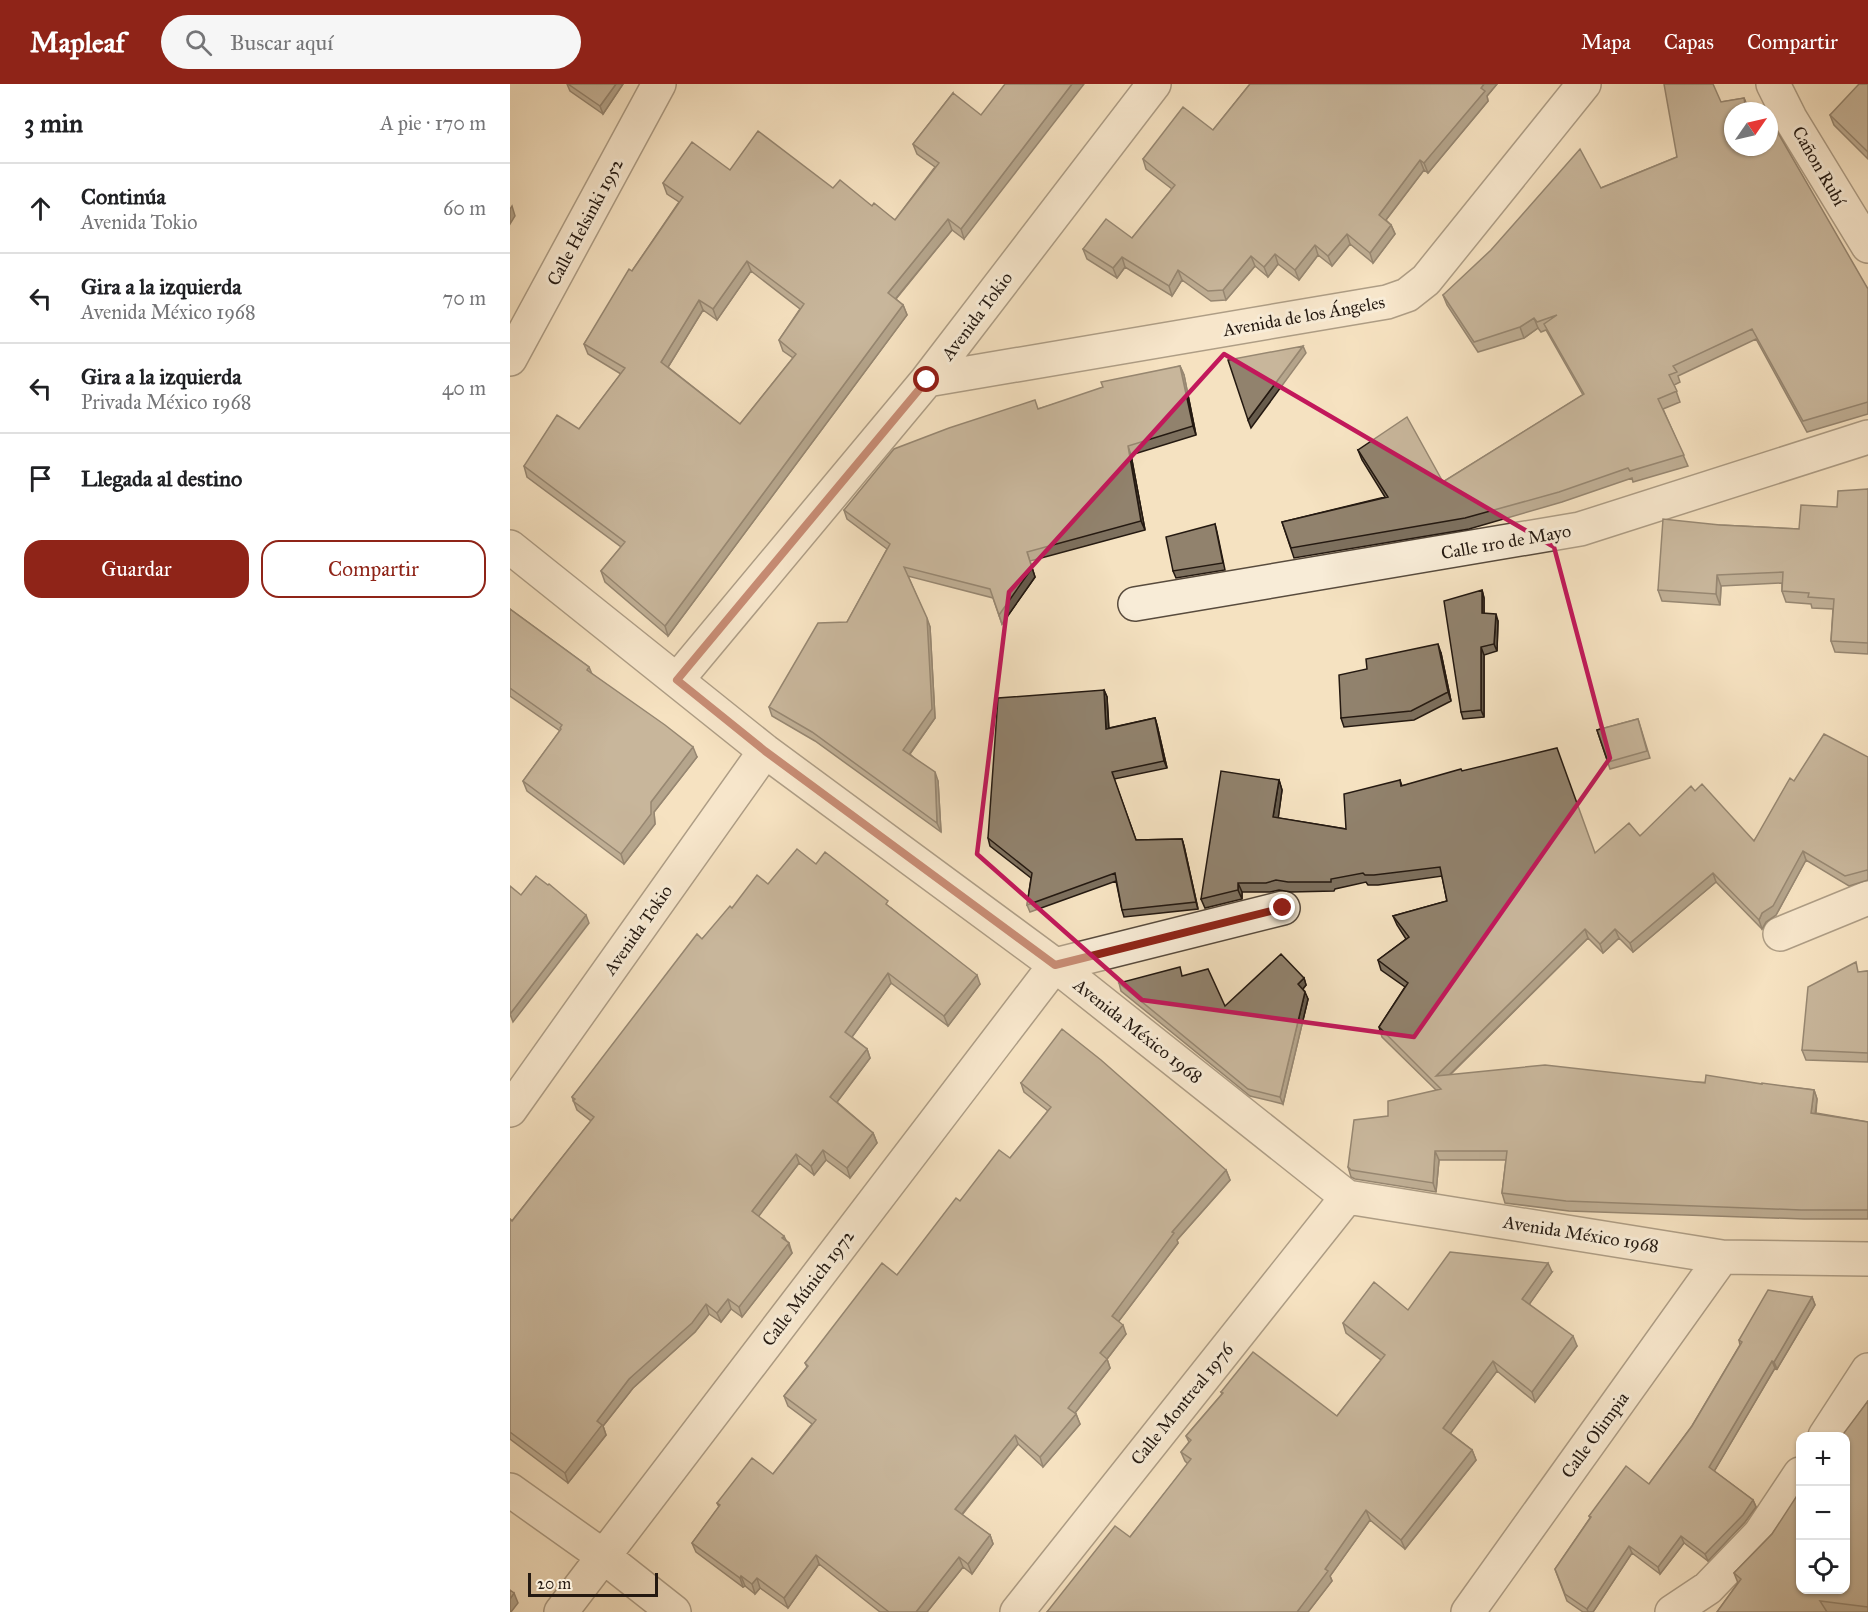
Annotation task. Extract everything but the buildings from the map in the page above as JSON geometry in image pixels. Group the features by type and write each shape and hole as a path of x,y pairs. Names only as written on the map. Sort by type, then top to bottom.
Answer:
{"street":[{"name":"Calle Helsinki 1952","path":"510,359 659,84"},
{"name":"Avenida Tokio","path":"677,680 927,380 1154,84"},
{"name":"Avenida de los Ángeles","path":"927,380 1387,302 1407,295 1426,280 1584,84"},
{"name":"Cañon Rubí","path":"1773,84 1868,246"},
{"name":"Calle 1ro de Mayo","path":"1135,604 1580,529 1868,437"},
{"name":"Avenida México 1968","path":"510,547 765,751 1055,965 1347,1197 1722,1257 1868,1259"},
{"name":"Avenida Tokio","path":"510,1110 765,751"},
{"path":"1780,934 1868,898"},
{"path":"1055,965 1283,908"},
{"name":"Calle Múnich 1972","path":"561,1612 1055,965"},
{"name":"Calle Montreal 1976","path":"1017,1612 1347,1197"},
{"name":"Calle Olimpia","path":"1468,1612 1722,1257"},
{"path":"1828,1432 1868,1370"},
{"path":"1672,1612 1708,1588 1760,1534 1796,1480"},
{"path":"510,1490 603,1556 674,1612"}],"highlighted area":[{"path":"1224,354 1554,547 1610,758 1414,1037 1142,1000 977,854 1009,592"}],"route":[{"path":"927,380 677,680 765,751 1055,965 1283,908"}]}
